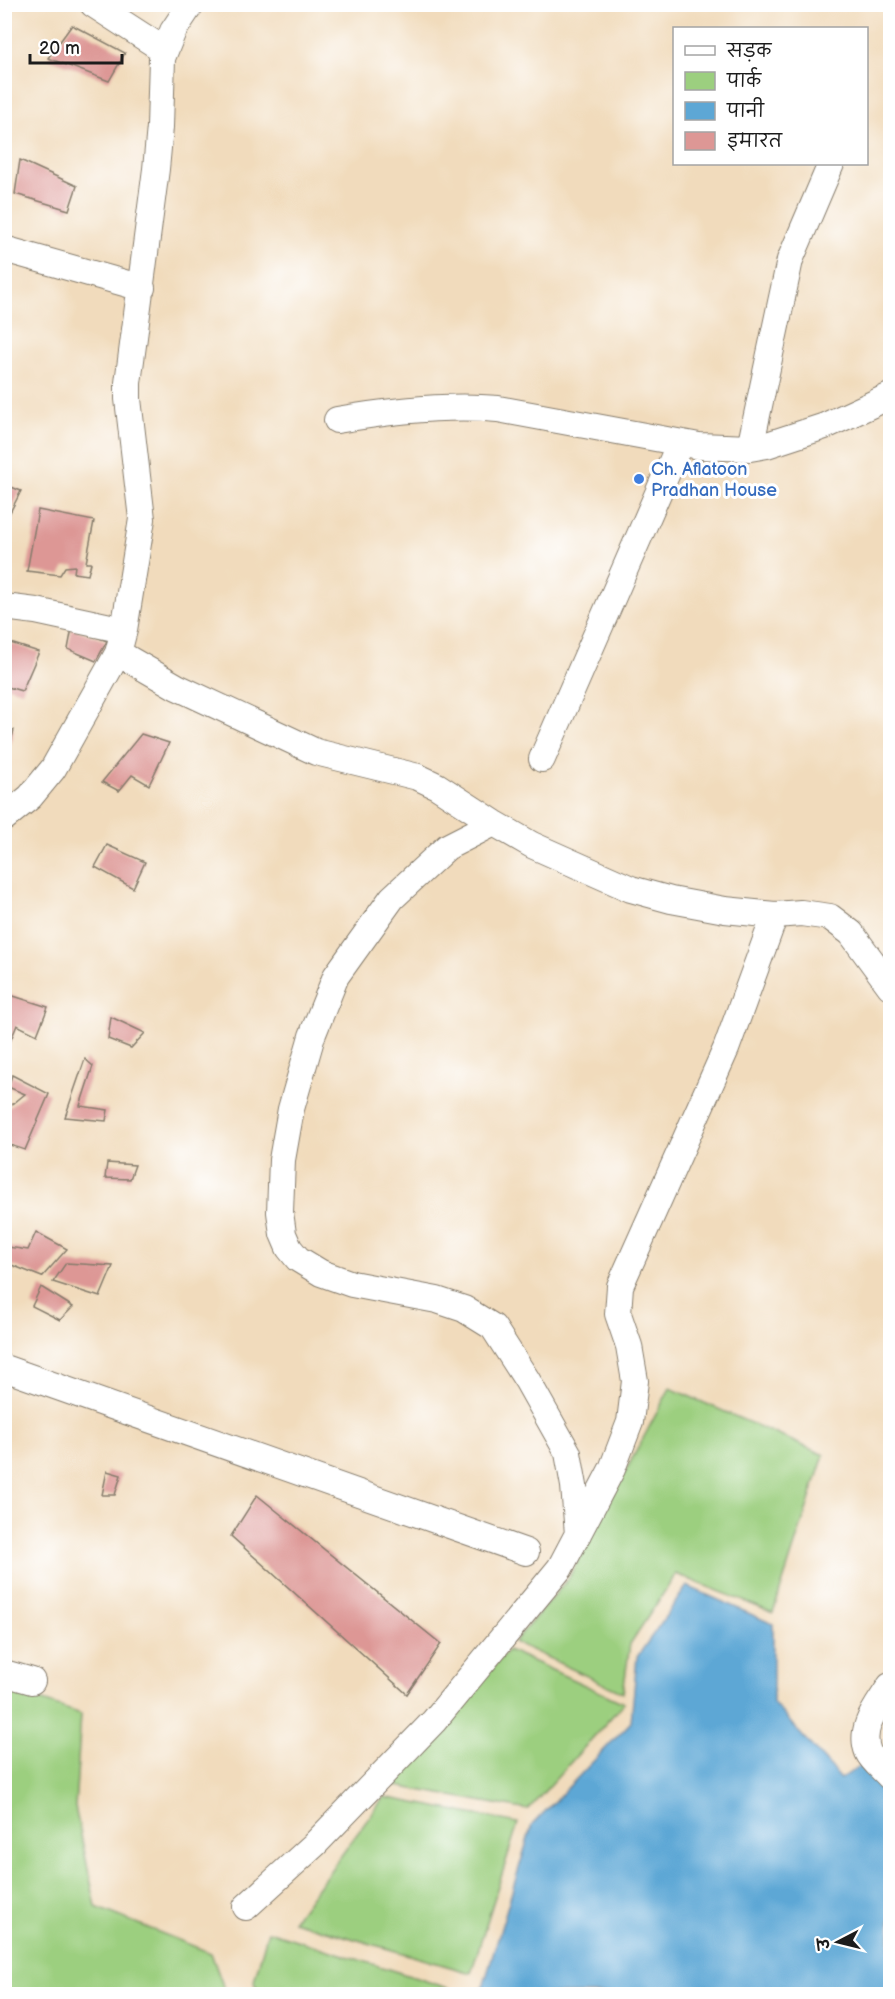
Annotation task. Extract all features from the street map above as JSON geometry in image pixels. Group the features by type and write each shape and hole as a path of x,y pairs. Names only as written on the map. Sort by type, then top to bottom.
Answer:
{"street":[{"path":"93,4 164,50"},
{"path":"4,818 30,797 53,769 121,642 142,519 128,399 160,127 161,69 164,50 173,31 191,4"},
{"path":"750,448 790,260 831,165"},
{"path":"4,249 142,288"},
{"path":"337,420 453,407 479,407 729,449 767,446 825,426 891,396"},
{"path":"542,759 680,442"},
{"path":"4,607 36,611 121,642 177,687 316,752 427,781 454,796 494,824 541,849 631,889 671,900 725,910 830,917 851,933 891,986"},
{"path":"494,824 447,847 392,898 336,976 312,1036 291,1109 282,1160 283,1234 289,1248 298,1259 321,1273 352,1284 437,1300 464,1309 493,1328 527,1380 568,1453 574,1486 578,1534"},
{"path":"246,1906 314,1845 434,1721 560,1568 612,1469 630,1422 635,1381 632,1361 618,1314 617,1297 620,1286 726,1049 774,915"},
{"path":"4,1368 526,1552"},
{"path":"4,1673 32,1681"},
{"path":"891,1686 868,1722 866,1740 869,1753 891,1777"}],"green space":[{"path":"670,1388 824,1455 773,1613 676,1574 630,1644 623,1693 514,1642 568,1579"},
{"path":"508,1650 624,1703 528,1810 391,1785"},
{"path":"5,1688 81,1714 75,1807 96,1907 211,1953 226,1994 5,1994"},
{"path":"384,1797 518,1823 471,1973 293,1921"},
{"path":"268,1931 467,1994 260,1994 254,1981"}],"water":[{"path":"687,1586 773,1624 773,1703 841,1779 866,1761 890,1787 890,1994 489,1994 482,1991 532,1825 631,1722 637,1657"}],"building":[{"path":"72,25 125,53 109,81 48,58"},
{"path":"20,160 77,186 69,210 15,194"},
{"path":"4,484 21,491 4,524"},
{"path":"38,510 94,521 86,563 91,563 88,575 74,573 75,566 65,567 60,575 27,571"},
{"path":"72,628 107,641 96,661 68,649"},
{"path":"4,641 39,652 22,691 4,686"},
{"path":"4,727 14,730 7,756 4,756"},
{"path":"141,734 169,743 149,785 132,775 119,791 102,782"},
{"path":"107,845 145,862 133,888 95,867"},
{"path":"4,993 48,1007 37,1035 17,1025 10,1042 4,1039"},
{"path":"111,1017 145,1033 131,1048 108,1039"},
{"path":"85,1059 93,1066 80,1106 108,1110 106,1121 65,1117"},
{"path":"12,1075 49,1094 25,1150 4,1143 4,1107 8,1108 25,1094 8,1087"},
{"path":"107,1163 135,1165 130,1179 105,1178"},
{"path":"36,1232 67,1249 42,1277 4,1262 8,1247 28,1250"},
{"path":"66,1263 113,1266 100,1297 53,1282"},
{"path":"41,1287 73,1307 60,1320 32,1306"},
{"path":"107,1471 121,1475 115,1495 102,1495"},
{"path":"257,1495 441,1644 407,1694 231,1536"}],"place":[{"name":"Ch. Aflatoon Pradhan House","path":"639,479"}]}
